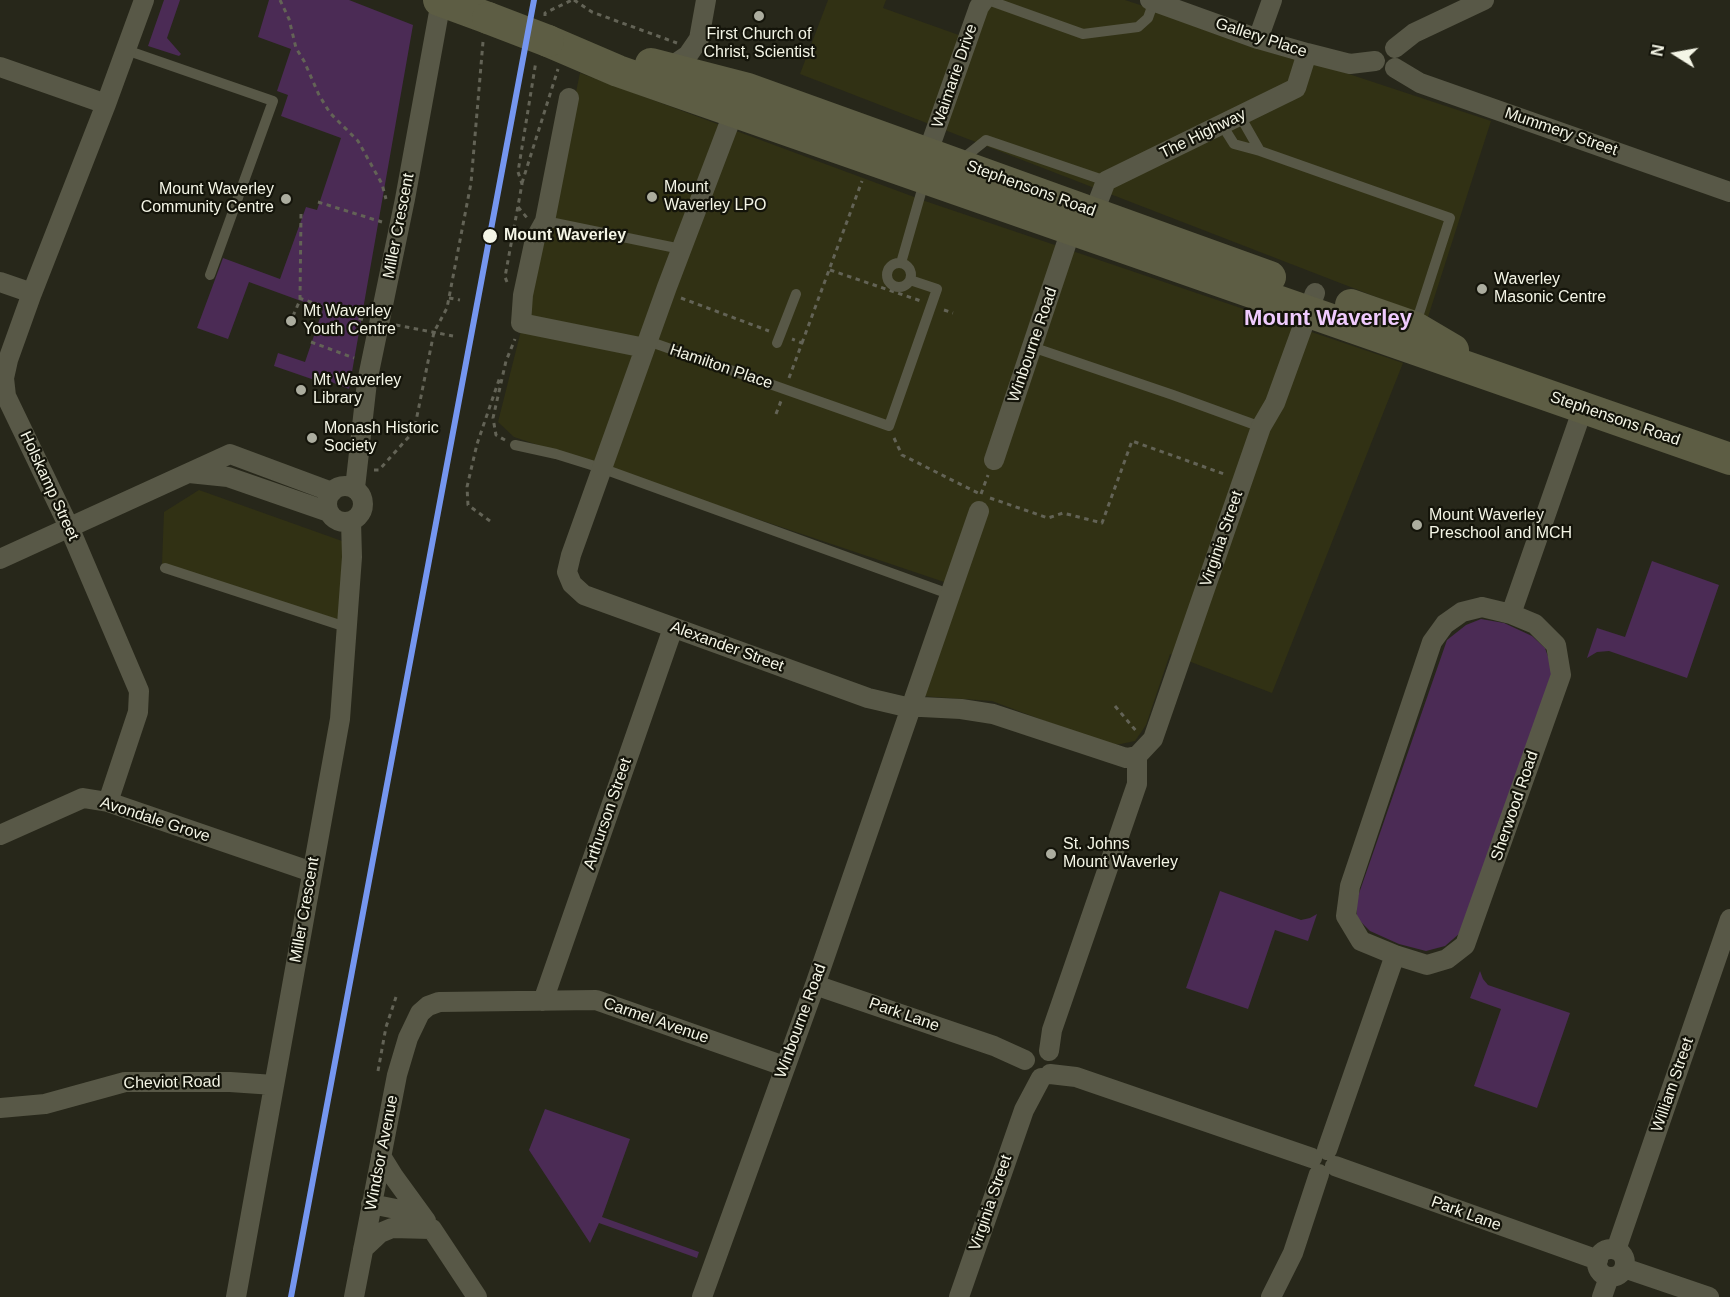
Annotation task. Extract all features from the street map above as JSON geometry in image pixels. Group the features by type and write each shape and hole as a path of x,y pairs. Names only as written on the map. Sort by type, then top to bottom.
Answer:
{"main road":[{"name":"Stephensons Road","path":"440,0 486,26 734,111 937,165"},
{"name":"Stephensons Road","path":"547,46 684,51 713,79 748,89 1082,221 1411,337 1500,378 1730,459"}],"street":[{"name":"Holskamp Street","path":"108,802 138,712 139,691 69,527 6,396 4,378 8,360 32,293 144,0"},
{"name":"Miller Crescent","path":"355,488 370,364 372,321 399,225 440,0"},
{"path":"684,51 706,0"},
{"name":"Waimarie Drive","path":"937,165 979,7 986,0"},
{"path":"1258,39 1272,0"},
{"path":"1395,48 1414,33 1484,0"},
{"name":"Gallery Place","path":"1152,1 1258,39 1307,53 1350,64 1375,61"},
{"path":"1388,45 1395,48 1400,57 1395,68 1384,70 1375,61 1375,53 1380,47 1388,45"},
{"name":"The Highway","path":"1106,181 1296,88 1307,53"},
{"path":"0,67 106,104"},
{"name":"Mummery Street","path":"1395,68 1420,83 1730,192"},
{"path":"521,323 523,296 535,239 544,221 569,98"},
{"name":"Hamilton Place","path":"521,323 646,344 734,111"},
{"path":"1082,221 1106,181"},
{"name":"Winbourne Road","path":"994,460 1032,347 1082,221"},
{"path":"0,282 32,293"},
{"name":"Virginia Street","path":"959,1297 1137,784 1131,757 1153,739 1261,427 1275,403 1312,303"},
{"name":"Alexander Street","path":"646,344 571,555 567,572 573,584 584,595 868,698 907,707 961,709 993,714 1131,757"},
{"path":"1511,614 1583,408"},
{"path":"0,558 230,454 332,492"},
{"path":"189,473 228,477 329,512 341,521 351,521 360,514 363,509 362,497 355,488 343,486 332,492 328,501 329,512"},
{"name":"Winbourne Road","path":"702,1297 815,985 898,744 907,707 980,503"},
{"name":"Miller Crescent","path":"236,1297 340,719 352,557 351,521"},
{"name":"Sherwood Road","path":"1482,607 1511,614 1534,624 1556,645 1561,675 1466,945 1447,958 1427,965 1361,941 1346,916 1350,886 1432,642 1446,624 1462,612 1482,607"},
{"name":"Arthurson Street","path":"543,1001 673,628"},
{"name":"Avondale Grove","path":"0,835 83,798 108,802 312,872"},
{"name":"William Street","path":"1602,1297 1616,1265 1730,920"},
{"path":"1271,1297 1293,1253 1395,955"},
{"name":"Park Lane","path":"815,985 1040,1062 1076,1077 1598,1260 1599,1270 1616,1265"},
{"name":"Carmel Avenue","path":"420,1013 428,1006 439,1002 596,1000 784,1066"},
{"name":"Windsor Avenue","path":"354,1297 397,1076 408,1038 420,1013"},
{"name":"Cheviot Road","path":"0,1108 45,1104 124,1082 230,1082 274,1085"},
{"path":"381,1156 477,1297"},
{"path":"371,1204 401,1210 432,1229"},
{"path":"363,1249 380,1233 392,1228 432,1229"},
{"path":"1616,1265 1709,1297"}],"lane":[{"path":"986,0 1083,34 1138,27 1148,18 1152,1"},
{"path":"126,50 273,101 210,275"},
{"path":"1240,116 1260,151"},
{"path":"1222,125 1234,144 1260,151 1450,218 1411,337"},
{"path":"901,263 937,165 986,140 1106,181"},
{"path":"544,221 681,249"},
{"path":"895,263 905,264 910,271 910,280 908,284 895,287 886,278 888,268 895,263"},
{"path":"889,426 937,289 910,280"},
{"path":"778,339 796,294"},
{"name":"Hamilton Place","path":"646,344 889,426"},
{"path":"1032,347 1261,427"},
{"path":"515,445 602,468 949,594"},
{"path":"165,568 346,627"}],"path":[{"path":"280,0 287,12 296,48 319,95 330,113 358,141 382,184 386,199"},
{"path":"508,286 505,277 547,46 545,13 573,0 592,12 684,51"},
{"path":"374,470 379,470 414,431 434,332 447,308 471,183 486,26"},
{"path":"522,184 518,172 547,46"},
{"path":"776,414 863,176"},
{"path":"318,202 399,225"},
{"path":"293,316 299,298 301,214"},
{"path":"830,270 953,313"},
{"path":"299,298 372,321 453,336"},
{"path":"449,298 460,300"},
{"path":"681,298 778,339 802,343"},
{"path":"490,521 468,505 467,487 477,444 521,323"},
{"path":"311,342 370,364"},
{"path":"506,361 493,418 496,435 515,445"},
{"path":"889,426 902,455 980,503 1048,518 1063,513 1102,523 1132,441 1243,481"},
{"path":"980,503 994,460"},
{"path":"1115,706 1138,733"}],"shaded area":[{"path":"164,0 180,0 167,38 181,54 179,56 148,46"},
{"path":"269,0 349,0 413,25 349,389 331,382 329,385 274,366 278,353 305,362 323,309 249,282 228,339 197,328 223,258 280,279 306,207 317,210 341,138 281,116 288,95 277,91 291,49 258,37"},
{"path":"828,0 886,0 883,8 970,39 995,0 1125,0 1491,121 1428,317 800,74"},
{"path":"580,73 925,201 1403,363 1272,693 1170,654 1146,725 1135,741 1111,746 992,701 920,696 959,587 514,437 498,422 550,215"},
{"path":"199,490 342,541 347,546 342,623 162,564 164,512"},
{"path":"1652,561 1719,585 1687,678 1609,651 1597,652 1587,658 1597,628 1625,637"},
{"path":"1481,619 1504,623 1532,636 1545,648 1553,671 1460,933 1445,946 1426,951 1399,944 1370,931 1357,918 1356,902 1447,640 1466,625"},
{"path":"1220,891 1301,920 1317,914 1308,941 1275,930 1248,1009 1186,988"},
{"path":"1480,971 1488,985 1570,1013 1537,1108 1474,1086 1501,1009 1470,998"},
{"path":"545,1109 630,1139 602,1217 699,1252 697,1258 599,1223 590,1243 529,1150"}],"transit line":[{"path":"291,1297 534,0"}],"place":[{"name":"First Church of Christ, Scientist","path":"759,16"},
{"name":"Mount Waverley LPO","path":"652,197"},
{"name":"Mount Waverley Community Centre","path":"286,199"},
{"name":"Mount Waverley","path":"490,236"},
{"name":"Waverley Masonic Centre","path":"1482,289"},
{"name":"Mt Waverley Youth Centre","path":"291,321"},
{"name":"Mt Waverley Library","path":"301,390"},
{"name":"Monash Historic Society","path":"312,438"},
{"name":"Mount Waverley Preschool and MCH","path":"1417,525"},
{"name":"St. Johns Mount Waverley","path":"1051,854"}],"district":[{"name":"Mount Waverley","path":"1328,319"}]}
